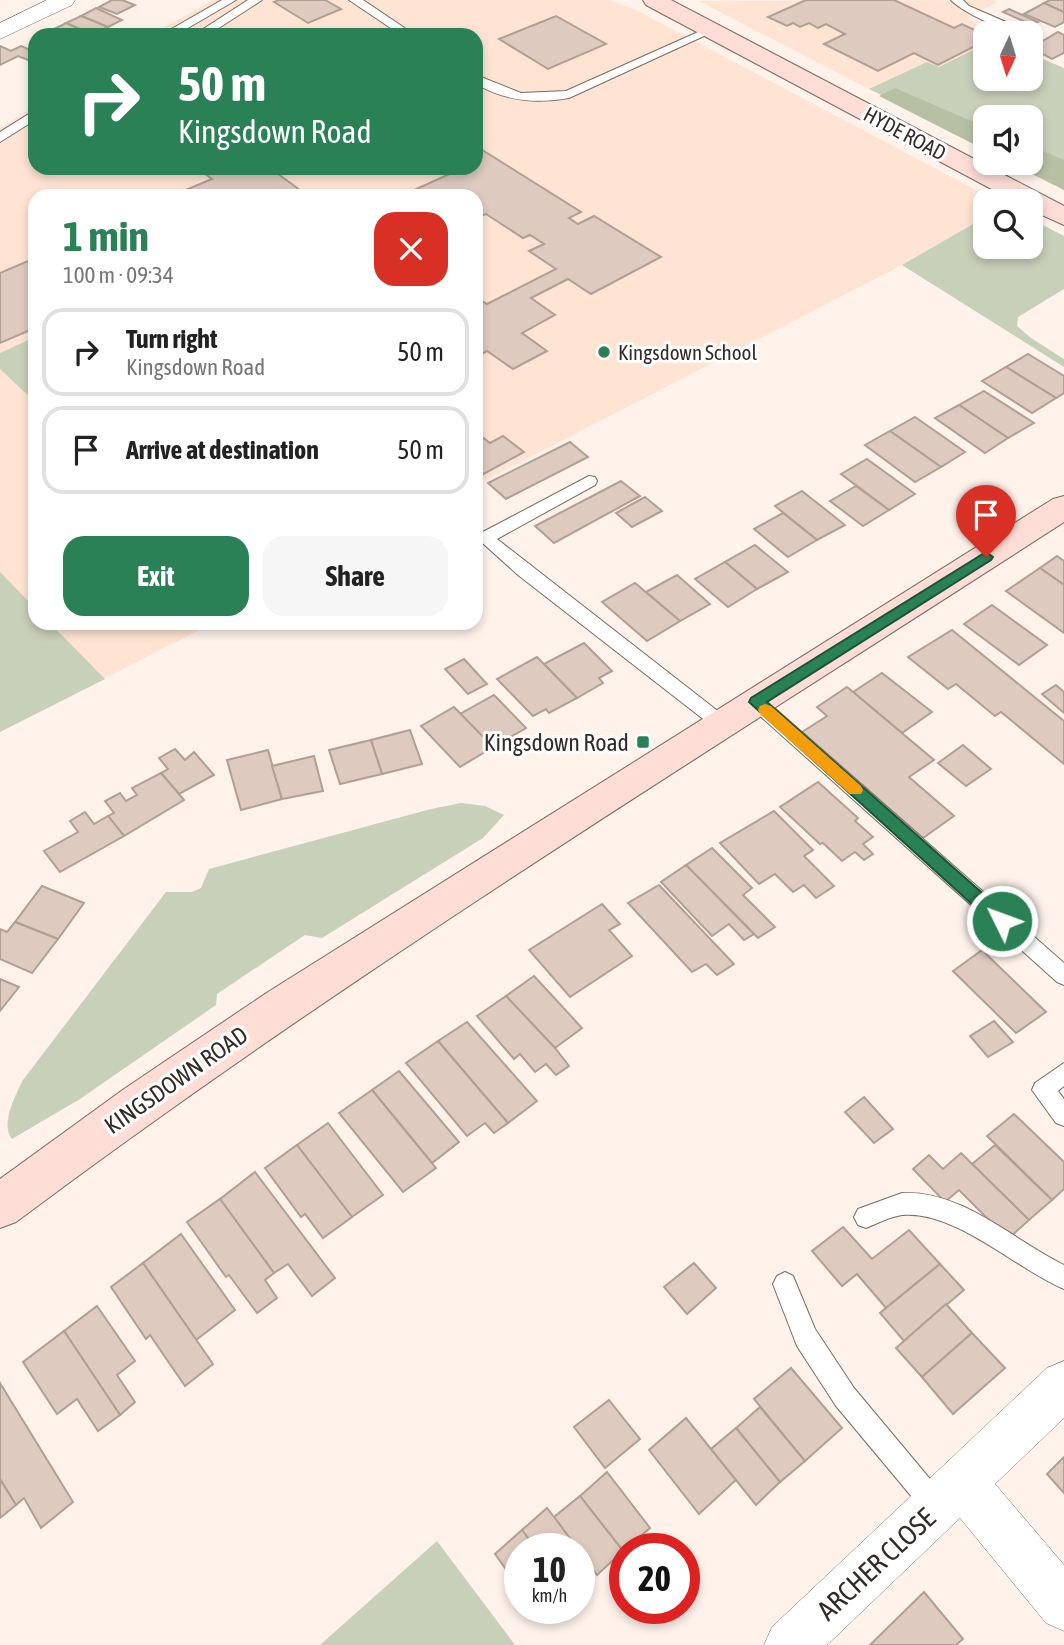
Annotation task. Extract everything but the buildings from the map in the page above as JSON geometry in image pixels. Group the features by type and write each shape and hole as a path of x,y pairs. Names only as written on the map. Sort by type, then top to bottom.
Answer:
{"main road":[{"name":"HYDE ROAD","path":"654,0 1064,217"},
{"name":"KINGSDOWN ROAD","path":"0,1206 140,1103 283,1005 1064,507"}],"street":[{"path":"0,32 64,0"},
{"name":"ARCHER CLOSE","path":"790,1645 1064,1385"},
{"path":"949,1494 1064,1605"}],"lane":[{"path":"180,28 230,0"},
{"path":"211,28 256,0"},
{"path":"355,0 398,28"},
{"path":"957,0 965,8 997,21"},
{"path":"483,82 508,95 544,99 557,97 711,30"},
{"path":"0,138 28,119"},
{"path":"483,533 589,481"},
{"path":"483,536 524,571 722,724"},
{"path":"756,702 1064,976"},
{"path":"1064,1073 1043,1090 1064,1116"},
{"path":"866,1217 882,1209 908,1204 936,1209 1064,1277"},
{"path":"785,1284 806,1337 845,1397 949,1494"}],"shaded area":[{"name":"Kingsdown School","path":"213,0 609,0 638,11 974,189 973,224 902,265 483,481 483,189 28,189 28,630 199,630 0,732 0,128 28,110 28,175 483,175 483,28 163,28"},
{"path":"994,0 997,2 968,18 973,22 973,91 1043,91 1043,59 1064,68 1043,128 1043,105 973,105 973,138 869,89 699,1"}],"green space":[{"path":"973,50 973,91 1043,91 1043,59 1064,68 1064,182 1043,170 1043,105 973,105 973,138 869,89 927,62 939,67"},
{"path":"895,88 973,122 973,144 879,96"},
{"path":"1043,151 1064,160 1064,190 1034,175 1043,175"},
{"path":"973,224 973,259 1043,259 1043,225 1064,236 1064,289 1018,317 1017,326 1064,359 1064,367 902,265"},
{"path":"28,340 28,395 0,369 0,353"},
{"path":"0,572 28,601 28,630 57,630 105,679 0,732"},
{"path":"461,803 485,806 504,815 483,838 322,938 305,935 217,994 216,1005 80,1099 12,1139 8,1118 23,1080 166,892 192,892 201,888 209,869"},
{"path":"437,1541 515,1645 320,1645"}],"slow traffic":[{"path":"765,710 855,790"}],"place":[{"name":"Kingsdown School","path":"604,352"},
{"name":"Kingsdown Road","path":"643,742"}],"route":[{"path":"986,557 756,702 1002,921"}]}
